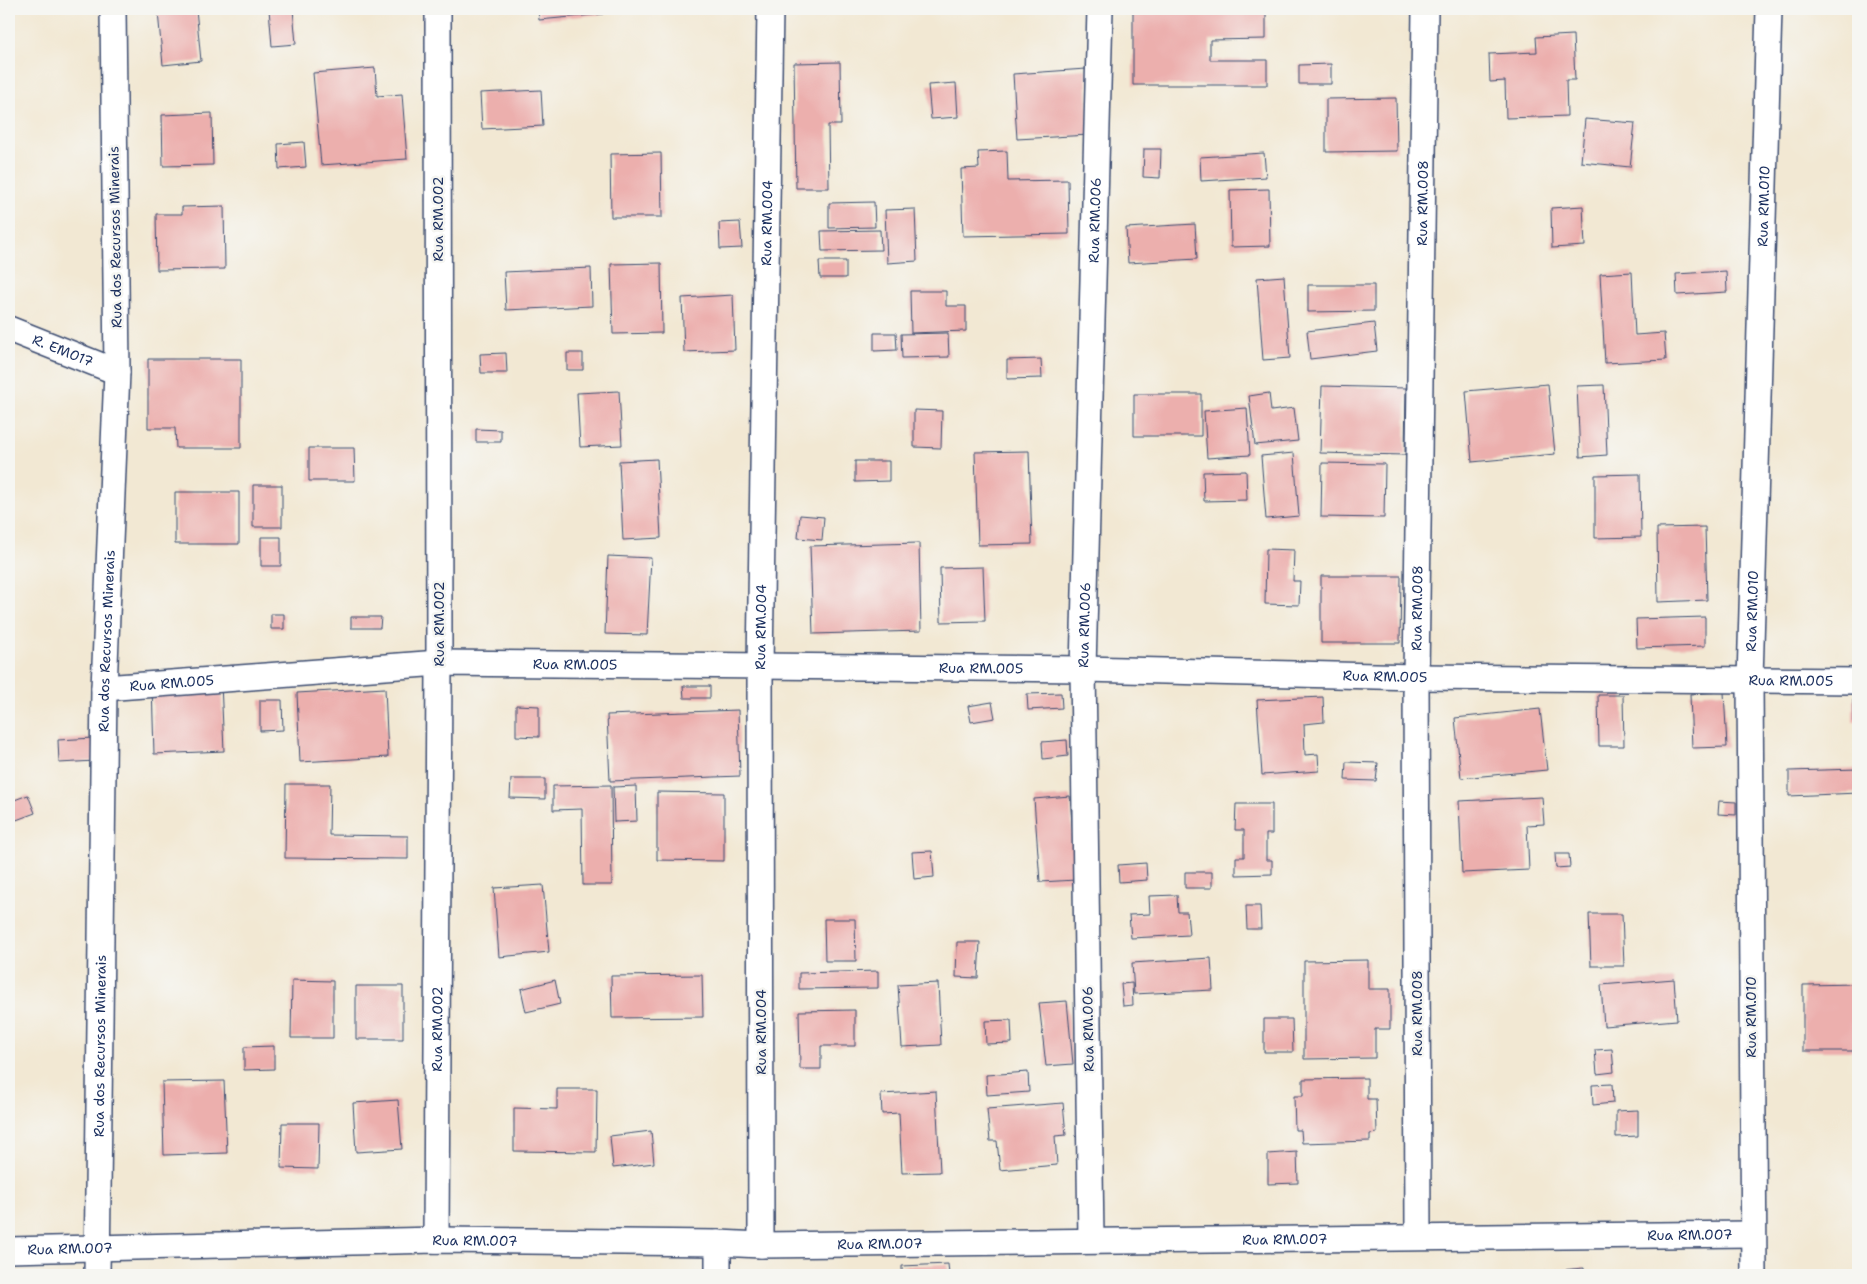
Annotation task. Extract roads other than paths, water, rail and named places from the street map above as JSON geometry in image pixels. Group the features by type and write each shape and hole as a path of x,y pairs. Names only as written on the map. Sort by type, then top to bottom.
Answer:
{"street":[{"name":"Rua dos Recursos Minerais","path":"97,1275 104,688 117,372 113,9"},
{"name":"Rua RM.002","path":"436,1240 439,663 438,9"},
{"name":"Rua RM.004","path":"761,1245 760,666 770,9"},
{"name":"Rua RM.006","path":"1091,1240 1083,668 1100,9"},
{"name":"Rua RM.008","path":"1418,1237 1416,677 1425,9"},
{"name":"Rua RM.010","path":"1754,1275 1752,1234 1750,680 1769,9"},
{"name":"R. EM017","path":"9,329 117,372"},
{"name":"Rua RM.005","path":"104,688 439,663 1083,668 1416,677 1858,681"},
{"name":"Rua RM.007","path":"9,1250 436,1240 761,1245 1752,1234"},
{"path":"718,1243 718,1275"}]}
